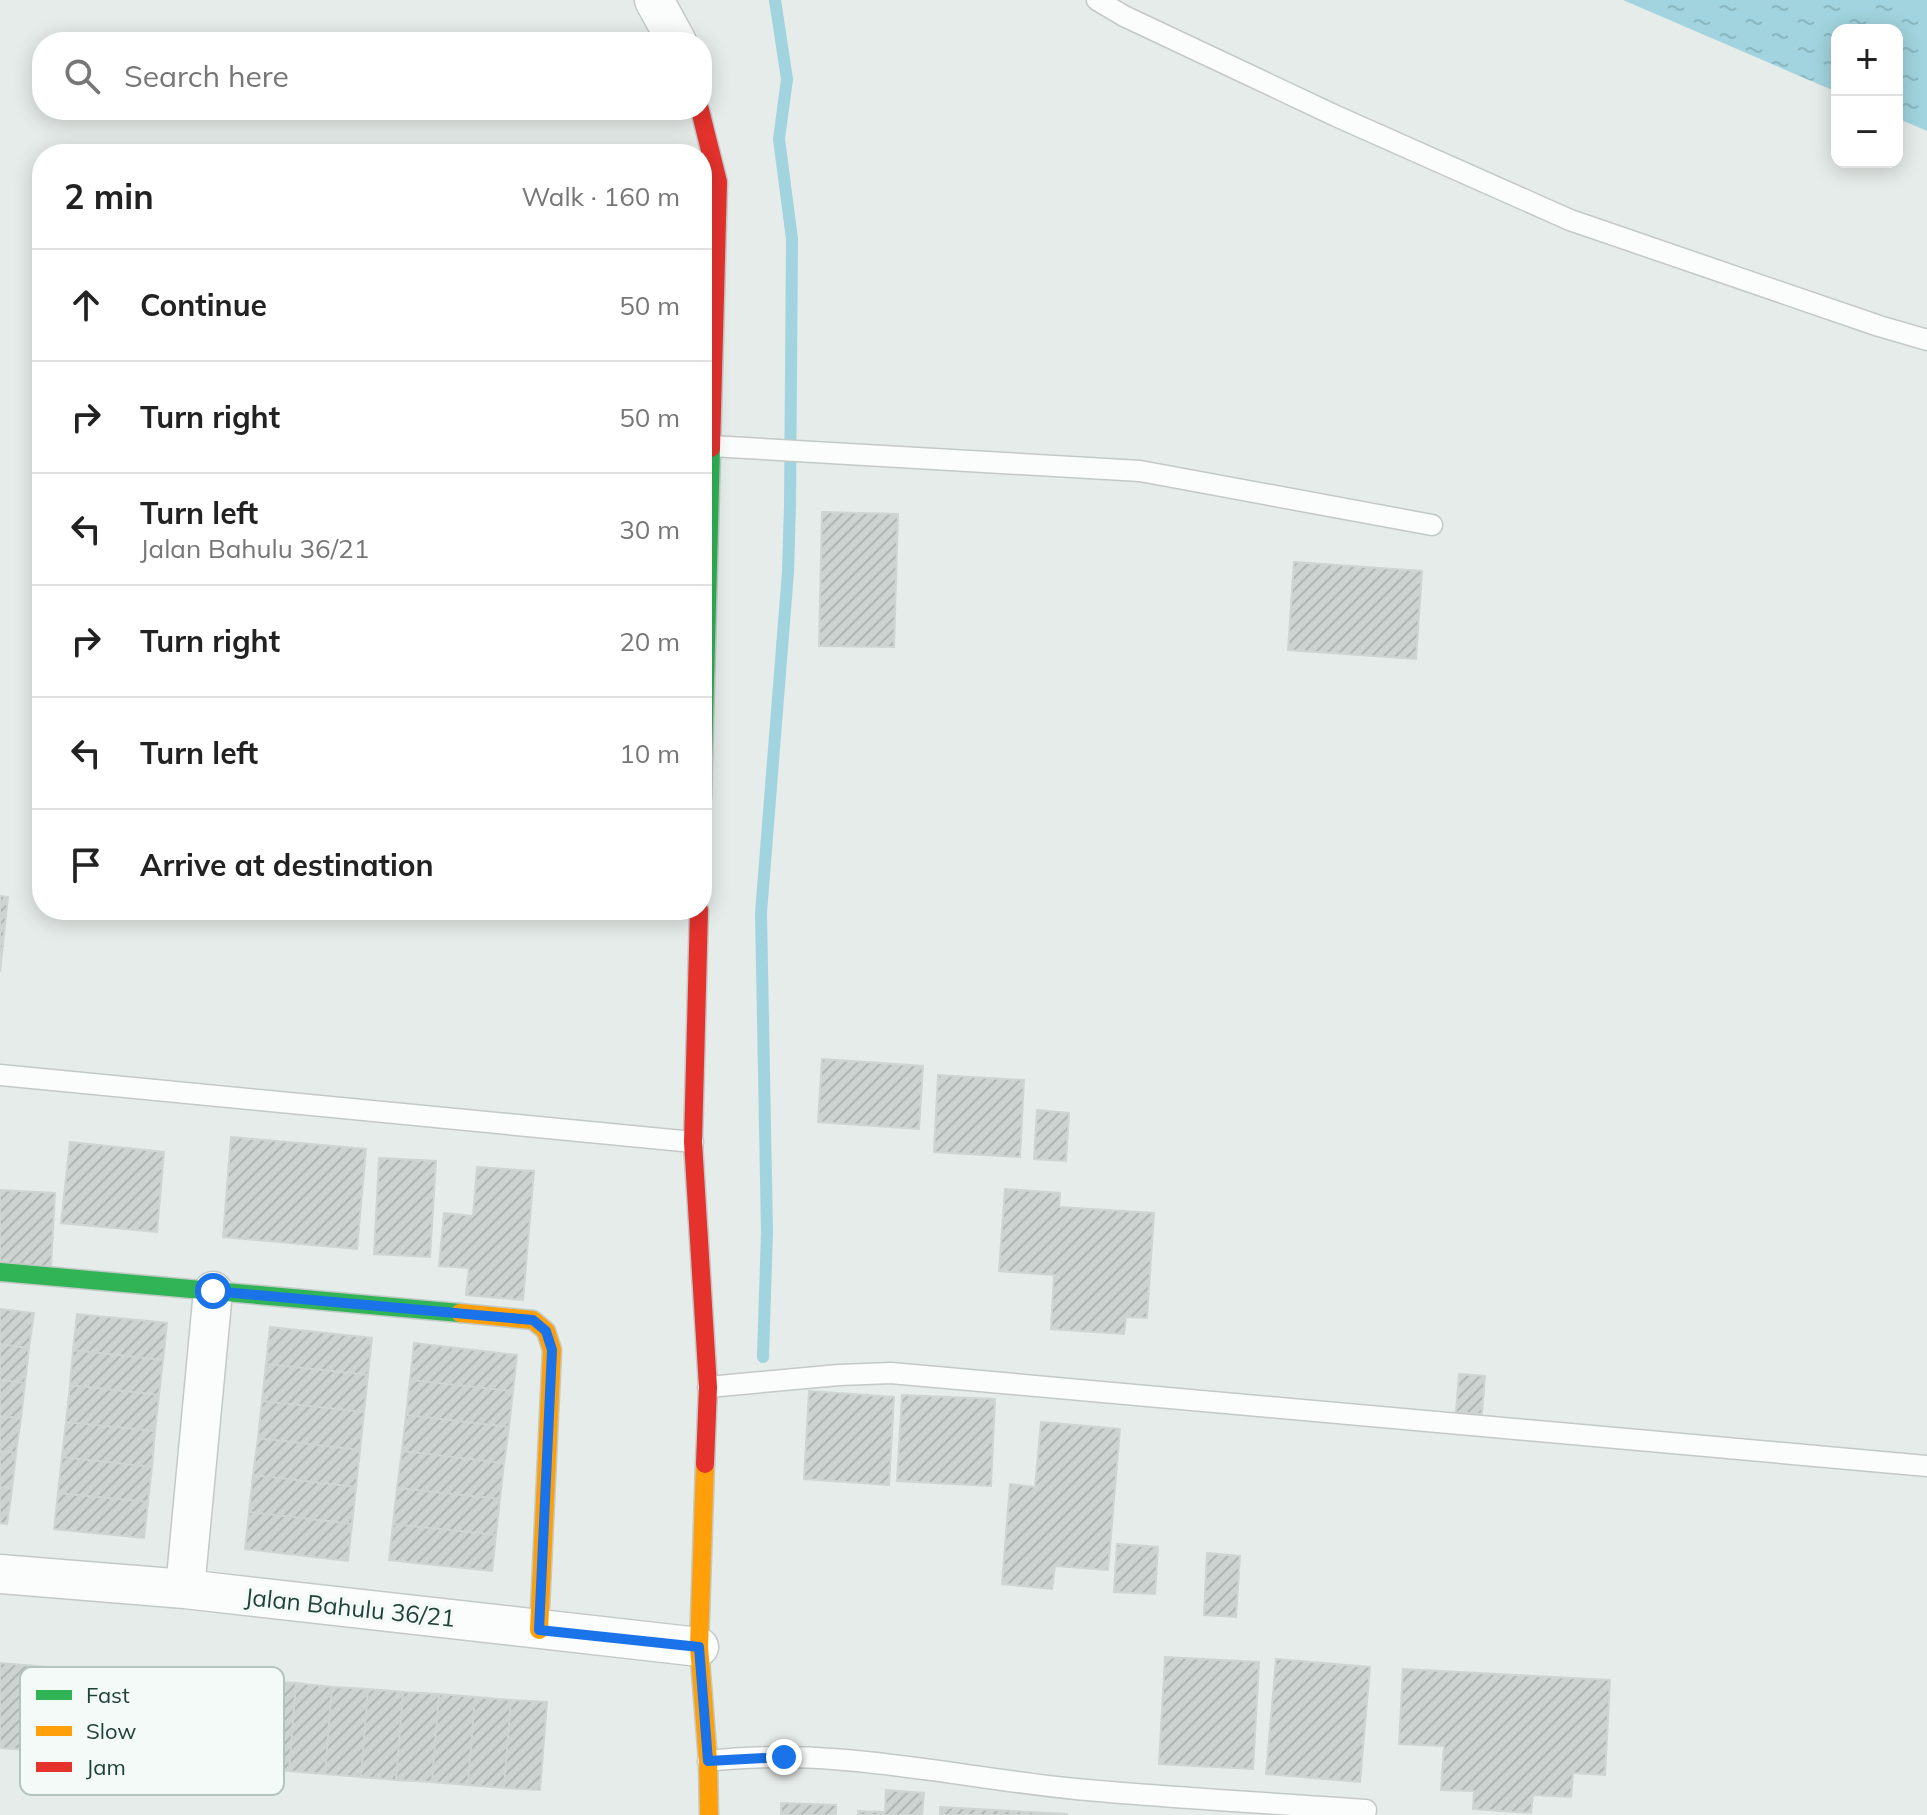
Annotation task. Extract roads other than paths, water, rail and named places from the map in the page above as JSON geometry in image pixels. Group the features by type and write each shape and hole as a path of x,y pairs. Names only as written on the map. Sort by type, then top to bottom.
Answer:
{"street":[{"path":"654,0 672,32"},
{"path":"702,120 708,144"},
{"path":"712,158 718,182 712,408"},
{"path":"699,920 693,1142 708,1387 699,1647 709,1815"},
{"path":"0,1272 533,1320 546,1331 552,1350 539,1630"},
{"path":"185,1589 213,1291"},
{"name":"Jalan Bahulu 36/21","path":"0,1574 185,1589 699,1647"}],"lane":[{"path":"1097,0 1124,16 1322,110 1570,220 1927,340"},
{"path":"712,446 1140,471 1432,525"},
{"path":"0,1075 693,1142"},
{"path":"708,1387 891,1373 1927,1466"},
{"path":"708,1761 784,1757 869,1761 1075,1788 1366,1810"}],"water":[{"path":"1623,0 1927,0 1927,131 1903,121 1903,24 1831,24 1831,89"}],"waterway":[{"path":"763,1357 767,1232 761,913 788,572 790,505 792,239 779,139 787,79 775,0"}]}
